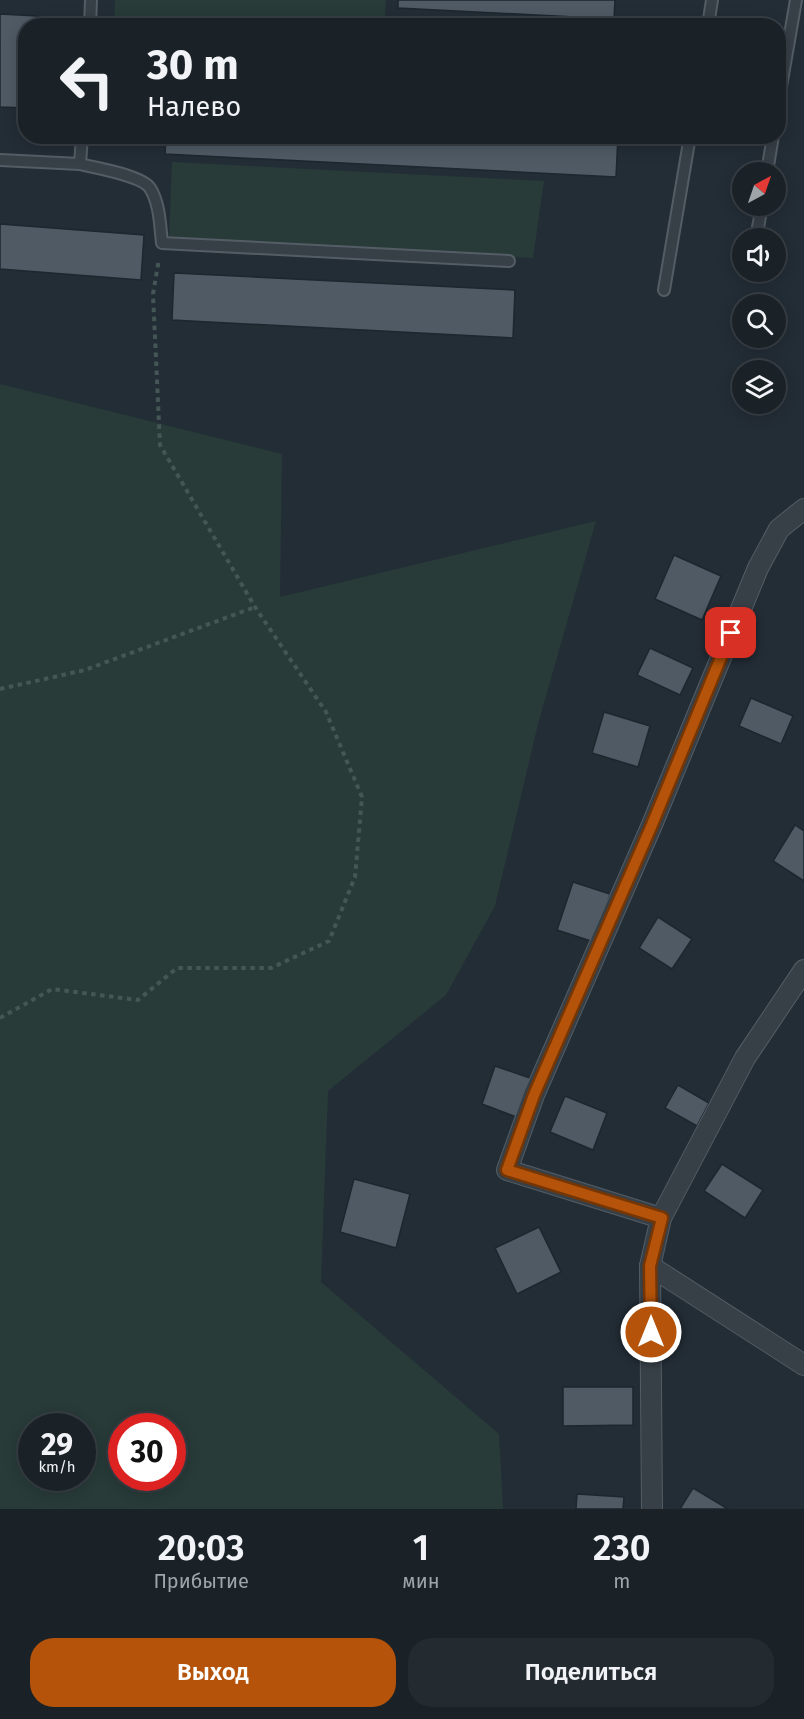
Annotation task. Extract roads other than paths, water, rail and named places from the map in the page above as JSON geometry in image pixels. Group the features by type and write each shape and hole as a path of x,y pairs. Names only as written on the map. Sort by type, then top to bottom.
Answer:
{"street":[{"path":"662,1218 507,1170 534,1095 651,827 758,568 778,529 804,509"},
{"path":"652,1509 650,1266 662,1218 745,1058 804,970"},
{"path":"650,1266 804,1365"}],"lane":[{"path":"90,18 91,0"},
{"path":"709,18 712,0"},
{"path":"786,58 796,0"},
{"path":"80,164 81,144"},
{"path":"664,290 689,144"},
{"path":"769,162 772,144"},
{"path":"0,160 80,164 131,177 149,186 157,204 162,243 509,261"}]}
